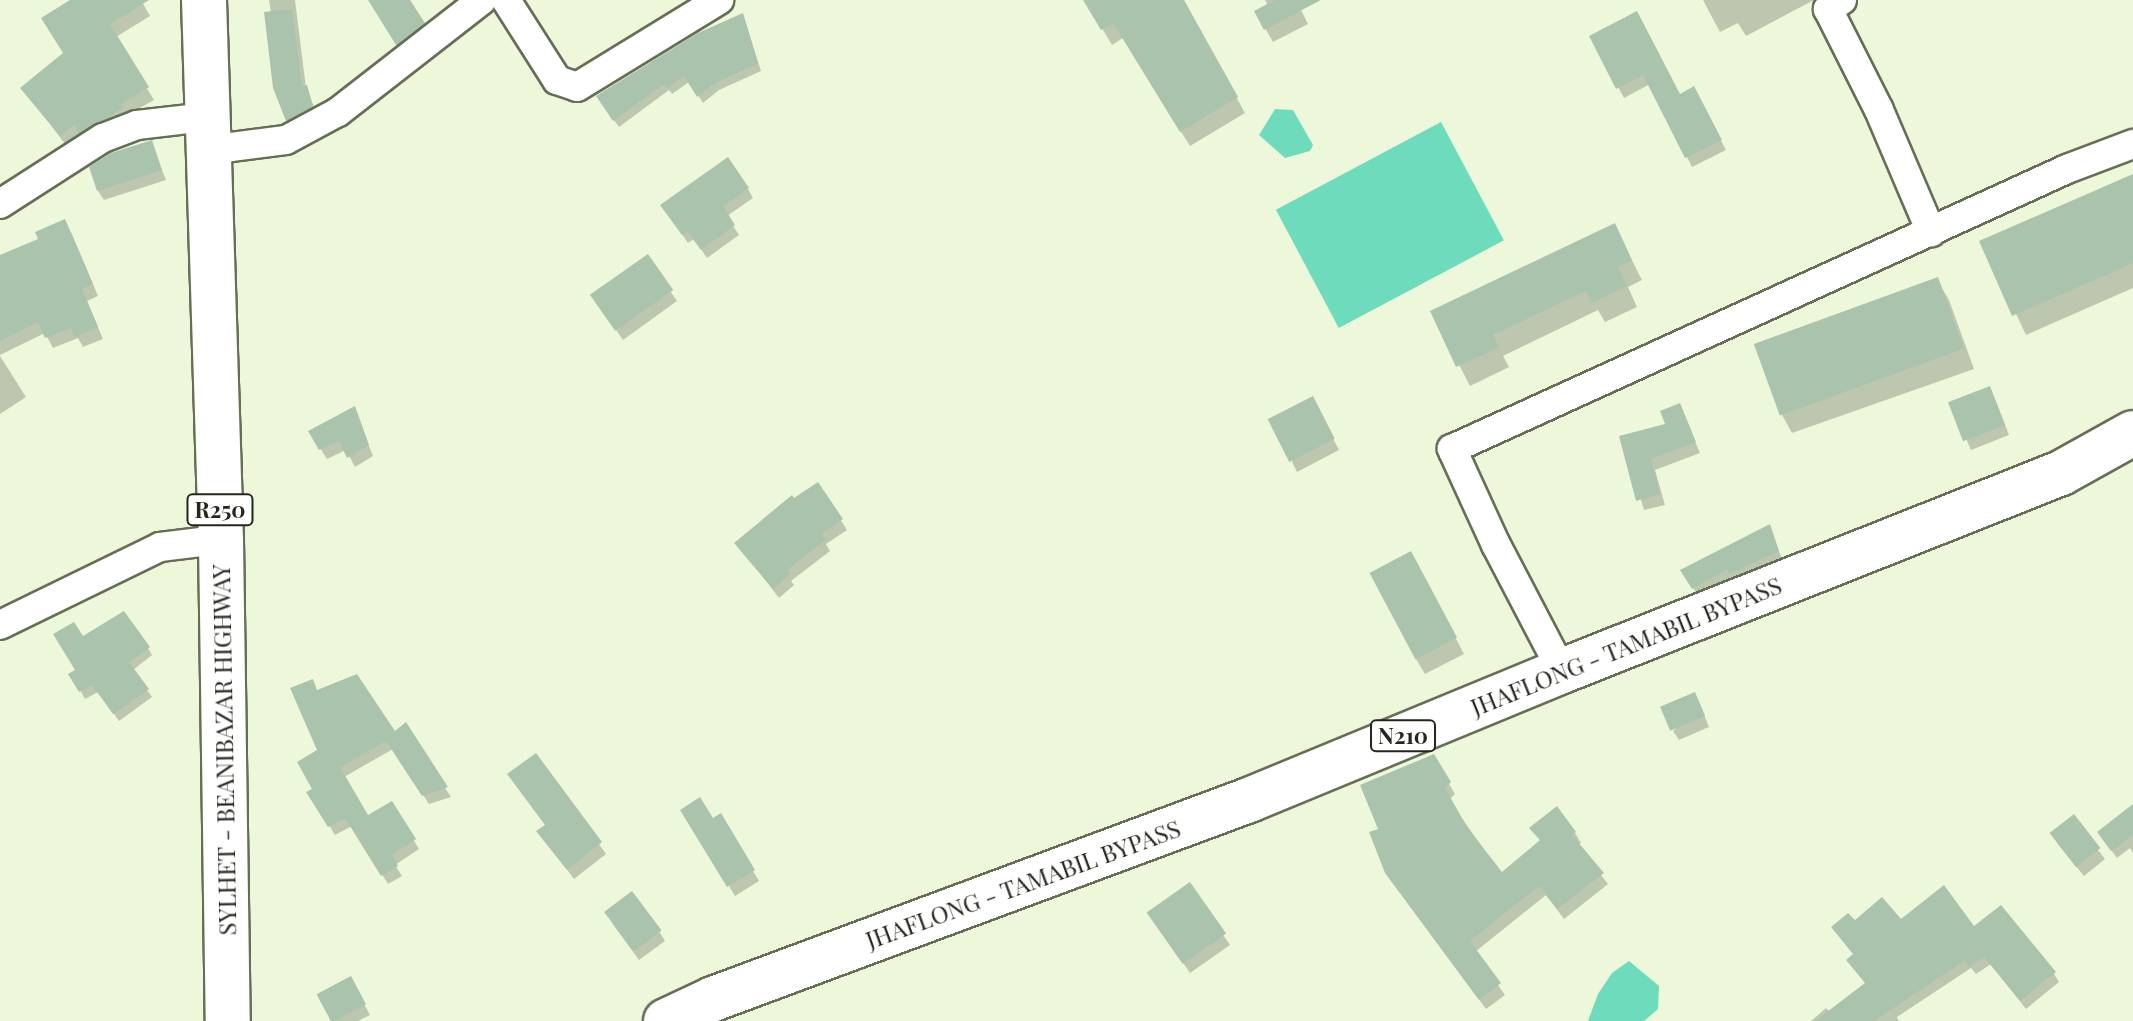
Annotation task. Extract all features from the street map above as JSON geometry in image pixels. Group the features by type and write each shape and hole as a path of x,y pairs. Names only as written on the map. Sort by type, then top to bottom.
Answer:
{"main road":[{"name":"SYLHET - BEANIBAZAR HIGHWAY","path":"184,0 198,136 221,540 228,1021"},
{"name":"SYLHET - BEANIBAZAR HIGHWAY","path":"204,0 198,136 207,1021"},
{"name":"JHAFLONG - TAMABIL BYPASS","path":"666,1021 713,999 1249,800 1562,671 2061,473 2133,433"}],"street":[{"path":"0,204 103,138 137,125 198,136 231,147 286,140 338,112 482,0"},
{"path":"506,0 557,80 577,87 719,0"},
{"path":"1842,0 1828,9 1879,110 1931,232"},
{"path":"1562,671 1496,545 1452,449 2133,144"},
{"path":"0,625 160,547 201,542"}],"water":[{"path":"1275,109 1293,110 1313,145 1310,151 1285,158 1259,135"},
{"path":"1441,122 1504,240 1339,328 1276,210"},
{"path":"1629,961 1659,986 1658,1009 1644,1021 1588,1021 1598,994 1612,973"}],"building":[{"path":"70,0 149,0 110,24 149,87 121,104 123,107 106,119 78,134 75,124 60,136 20,88 63,53 41,18"},
{"path":"368,0 410,0 425,23 396,45"},
{"path":"1083,0 1184,0 1238,97 1180,132 1113,23 1101,30"},
{"path":"1275,0 1321,0 1264,30 1254,11"},
{"path":"292,9 302,86 307,85 313,106 286,121 273,88 264,12"},
{"path":"1637,11 1680,94 1694,86 1722,140 1685,158 1643,75 1616,89 1589,36"},
{"path":"743,13 758,63 715,83 697,97 684,76 667,88 664,84 613,121 596,96 698,33"},
{"path":"152,140 162,170 97,191 89,167 111,153"},
{"path":"728,157 749,188 723,206 735,225 701,250 687,231 682,235 660,205"},
{"path":"2133,174 2133,263 2012,316 1979,241"},
{"path":"65,219 93,284 82,289 98,327 75,337 71,328 45,338 38,322 0,341 0,255 38,239 35,232"},
{"path":"1615,223 1632,260 1618,267 1627,286 1592,303 1586,291 1493,335 1499,347 1456,367 1430,311"},
{"path":"648,254 673,290 615,331 590,295"},
{"path":"1938,277 1964,348 1780,415 1754,344"},
{"path":"1990,386 2005,425 1963,441 1948,402"},
{"path":"1313,396 1335,439 1289,462 1268,419"},
{"path":"1680,403 1696,442 1651,459 1660,494 1636,501 1619,436 1665,424 1660,411"},
{"path":"355,406 369,445 347,458 339,441 319,450 308,431"},
{"path":"818,482 843,519 821,534 826,540 787,570 790,574 773,589 734,543 792,495 794,498"},
{"path":"1770,524 1779,551 1729,574 1727,569 1692,589 1680,570"},
{"path":"1411,551 1457,638 1416,660 1370,573"},
{"path":"124,611 150,647 129,662 149,689 113,714 92,685 79,692 68,674 75,670 53,634 74,622 83,636"},
{"path":"357,674 395,731 406,722 448,787 422,796 386,741 340,767 368,815 392,801 416,839 392,855 398,866 381,876 345,818 328,827 306,792 312,789 297,762 317,750 290,688 313,679 317,690"},
{"path":"1695,692 1705,716 1670,731 1660,707"},
{"path":"536,753 602,842 567,870 536,831 545,825 507,774"},
{"path":"1434,754 1451,782 1445,788 1467,827 1502,872 1540,840 1529,828 1557,806 1576,832 1572,835 1604,873 1557,909 1539,886 1470,941 1501,983 1479,1000 1385,873 1369,832 1378,829 1360,785"},
{"path":"700,797 713,818 721,813 755,870 727,887 680,810"},
{"path":"2133,804 2133,835 2111,851 2097,832"},
{"path":"2074,814 2100,848 2076,867 2050,833"},
{"path":"1190,882 1226,934 1183,964 1147,912"},
{"path":"1944,885 1974,926 2001,905 2056,972 2020,1001 1984,957 1969,967 1965,960 1874,1021 1815,1021 1865,983 1846,960 1853,954 1831,927 1848,913 1855,920 1882,897 1901,919"},
{"path":"632,891 661,930 634,951 604,912"},
{"path":"351,976 366,1004 331,1021 317,994"}]}
